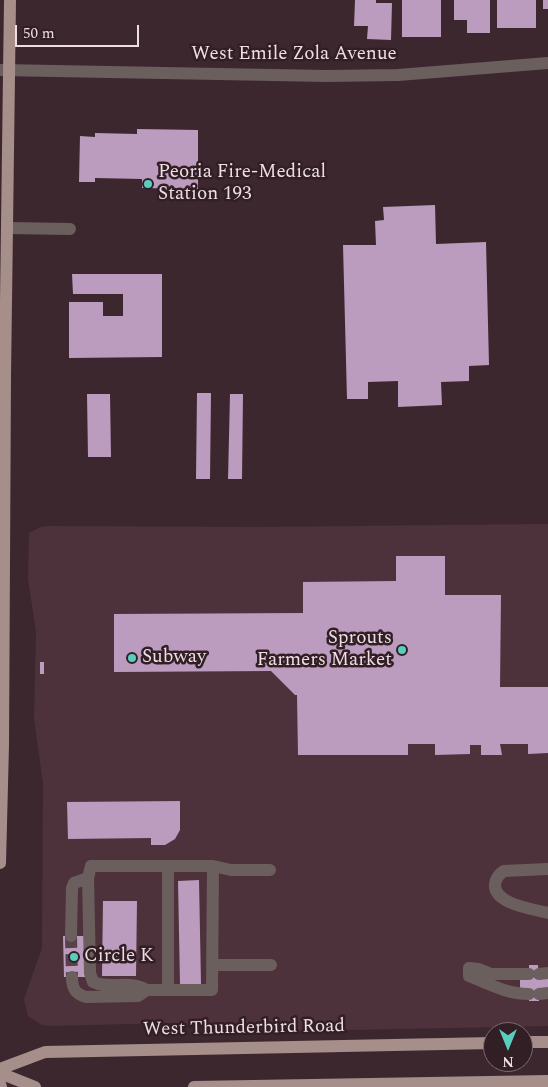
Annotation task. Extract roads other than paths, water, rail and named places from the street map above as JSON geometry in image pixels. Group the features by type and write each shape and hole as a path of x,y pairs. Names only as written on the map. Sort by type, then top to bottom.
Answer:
{"main road":[{"path":"0,863 3,745 4,376 8,228 4,70 10,0"},
{"path":"533,1042 548,1042"},
{"name":"West Thunderbird Road","path":"0,1071 45,1052 483,1043"},
{"name":"West Thunderbird Road","path":"0,1071 35,1087"},
{"path":"194,1087 548,1081"}],"street":[{"name":"West Emile Zola Avenue","path":"4,70 327,76 398,75 548,63"},
{"path":"8,228 70,229"},
{"path":"168,866 168,990"},
{"path":"71,936 72,888 74,883 90,872 168,866 213,866 231,870 270,870"},
{"path":"90,872 90,978 93,982 98,984 138,984 147,990 212,990 213,866"},
{"path":"548,869 504,871 499,874 495,885 500,898 507,902 548,913"},
{"path":"212,965 271,965"},
{"path":"538,974 490,974 479,969 469,968 469,976 504,991 516,994 539,994"},
{"path":"72,977 74,990 78,995 138,996 147,990"}],"tunnel":[{"path":"71,936 72,977"}],"place":[{"name":"Peoria Fire-Medical Station 193","path":"148,184"},
{"name":"Sprouts Farmers Market","path":"402,650"},
{"name":"Subway","path":"132,658"},
{"name":"Circle K","path":"74,957"}]}
